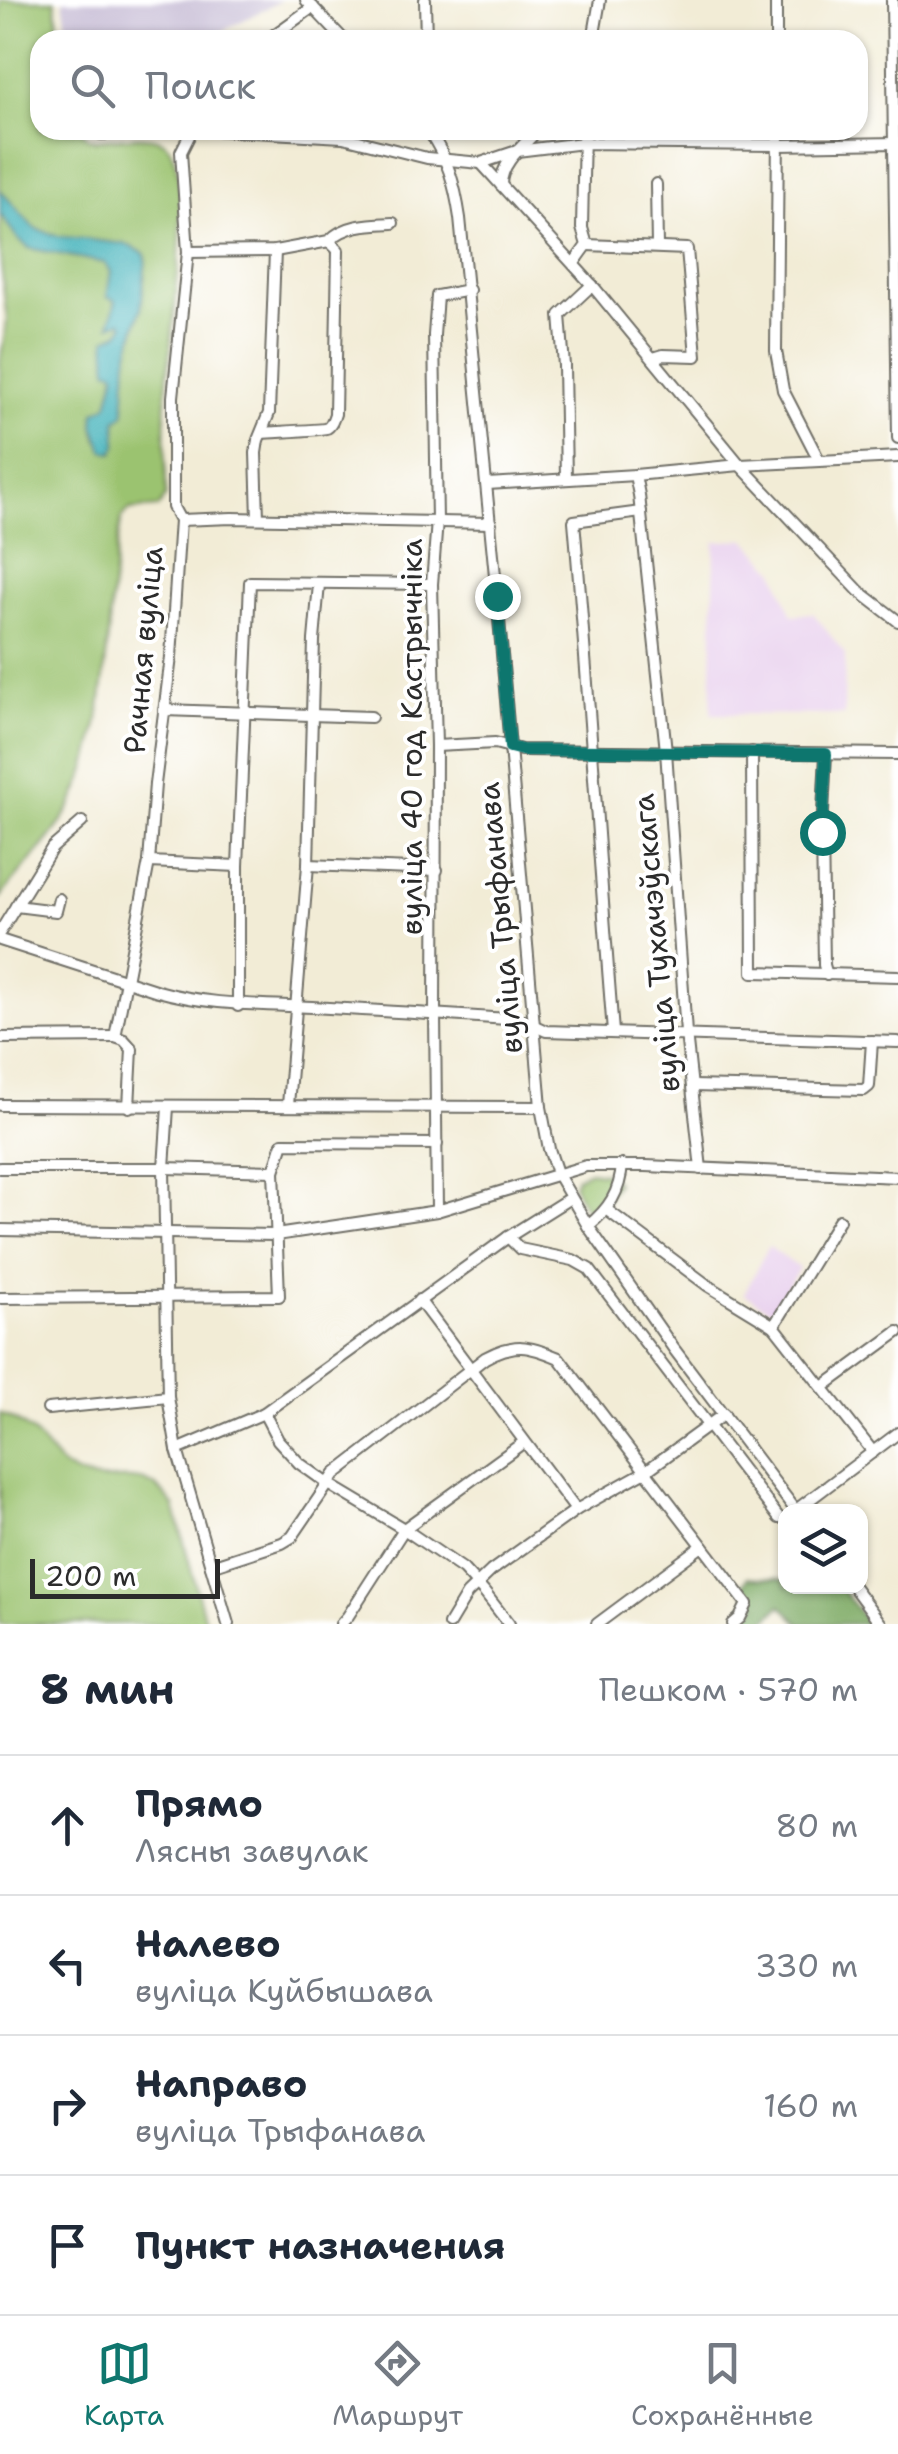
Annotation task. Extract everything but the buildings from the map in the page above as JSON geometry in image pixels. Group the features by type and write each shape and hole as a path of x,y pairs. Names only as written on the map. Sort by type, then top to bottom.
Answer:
{"street":[{"path":"425,0 426,30"},
{"path":"595,30 600,0"},
{"path":"776,0 776,30"},
{"path":"892,0 898,438"},
{"path":"279,30 310,4 335,30"},
{"name":"Рачная вуліца","path":"115,1037 149,862 170,657 180,520 173,506 173,396 188,252 181,152 187,140"},
{"path":"355,140 426,158 481,163 517,151 584,143 896,143"},
{"name":"вуліца Трыфанава","path":"434,140 454,181 469,290 541,1107 549,1148 557,1173 588,1226 674,1349 792,1504"},
{"path":"501,185 501,177 528,140"},
{"path":"778,140 776,350 782,390 819,460"},
{"path":"584,143 582,228 587,245"},
{"path":"481,163 574,264 740,465 859,591 898,621"},
{"path":"656,184 657,247"},
{"path":"188,252 275,251 329,241 350,228 393,223"},
{"path":"262,434 324,430 331,426 335,414 338,250 329,241"},
{"path":"587,245 687,250 696,356 653,358"},
{"path":"574,264 587,245"},
{"path":"258,518 256,453 268,413 275,251"},
{"path":"566,479 560,316 592,285"},
{"name":"вуліца 40 год Кастрычніка","path":"437,1211 434,335 437,296 469,290"},
{"path":"487,484 898,457"},
{"name":"вуліца Тухачэўскага","path":"635,475 666,752 700,1170"},
{"path":"614,1032 574,521 641,512"},
{"path":"180,520 490,523"},
{"path":"238,1006 238,866 250,582 432,584"},
{"path":"288,1105 308,865 319,584"},
{"path":"164,710 371,717"},
{"path":"436,746 495,743 522,750 898,754"},
{"path":"752,752 753,972 898,976"},
{"path":"826,754 822,832 826,975"},
{"path":"0,932 52,848 82,822"},
{"path":"149,862 238,866"},
{"path":"308,865 437,870"},
{"path":"16,906 56,912 60,899"},
{"path":"0,940 184,998 238,1006 522,1020 546,1031 898,1042"},
{"path":"0,1038 124,1040 132,1049 129,1107"},
{"path":"693,1086 864,1090 870,1086 872,1041"},
{"path":"0,1105 541,1107"},
{"path":"168,1106 164,1168 168,1397 177,1450 228,1624"},
{"path":"0,1298 279,1296 274,1171 283,1143 437,1144"},
{"path":"588,1226 607,1210 620,1182 622,1165"},
{"path":"0,1230 276,1235 437,1211 586,1166 898,1177"},
{"path":"0,1168 274,1171"},
{"path":"177,1450 264,1413 508,1237 570,1198"},
{"path":"607,1210 707,1285 774,1326 873,1452"},
{"path":"774,1326 839,1220"},
{"path":"508,1237 520,1250 573,1260 589,1269 778,1515"},
{"path":"419,1300 576,1510"},
{"path":"823,1386 898,1332"},
{"path":"211,1566 292,1537 335,1474 469,1370 504,1348 534,1348 558,1358 748,1604 734,1624"},
{"path":"48,1409 168,1397"},
{"path":"264,1413 288,1452 327,1483 464,1569 509,1624"},
{"path":"449,1624 476,1583 576,1510 646,1471 724,1414"},
{"path":"804,1504 898,1433"},
{"path":"340,1624 404,1528 524,1442"},
{"path":"598,1624 702,1546"},
{"path":"858,1594 881,1624"}],"shaded area":[{"path":"63,0 282,0 225,30 68,30"},
{"path":"746,539 775,570 792,615 813,613 845,654 844,715 711,714 715,542"},
{"path":"768,1246 799,1268 772,1311 744,1294"}],"green space":[{"path":"0,0 55,0 59,30 30,30 30,140 160,140 174,158 181,217 166,396 166,496 159,507 130,510 122,517 100,708 82,781 60,824 0,898 0,361 7,321 0,214 29,248 106,263 110,270 115,292 112,324 125,324 120,332 108,405 95,412 94,425 98,440 117,445 116,420 124,414 127,359 141,308 146,258 144,254 34,228 0,190"},
{"path":"590,1171 608,1174 616,1183 601,1209 593,1211 585,1208 573,1185 576,1177"},
{"path":"0,1413 31,1432 59,1463 74,1473 89,1478 138,1479 162,1492 174,1506 206,1624 0,1624"},
{"path":"748,1577 778,1579 778,1594 845,1594 868,1624 800,1624 781,1605 761,1624 742,1624 757,1604 742,1587"}],"water":[{"path":"0,190 34,228 58,236 125,244 144,253 141,308 127,359 124,414 116,420 117,445 113,453 103,450 94,425 95,412 108,405 116,372 108,369 106,339 120,332 124,325 121,321 110,325 116,300 107,297 111,271 105,263 29,248 0,214"}],"route":[{"path":"497,596 510,747 826,754 822,832"}]}
